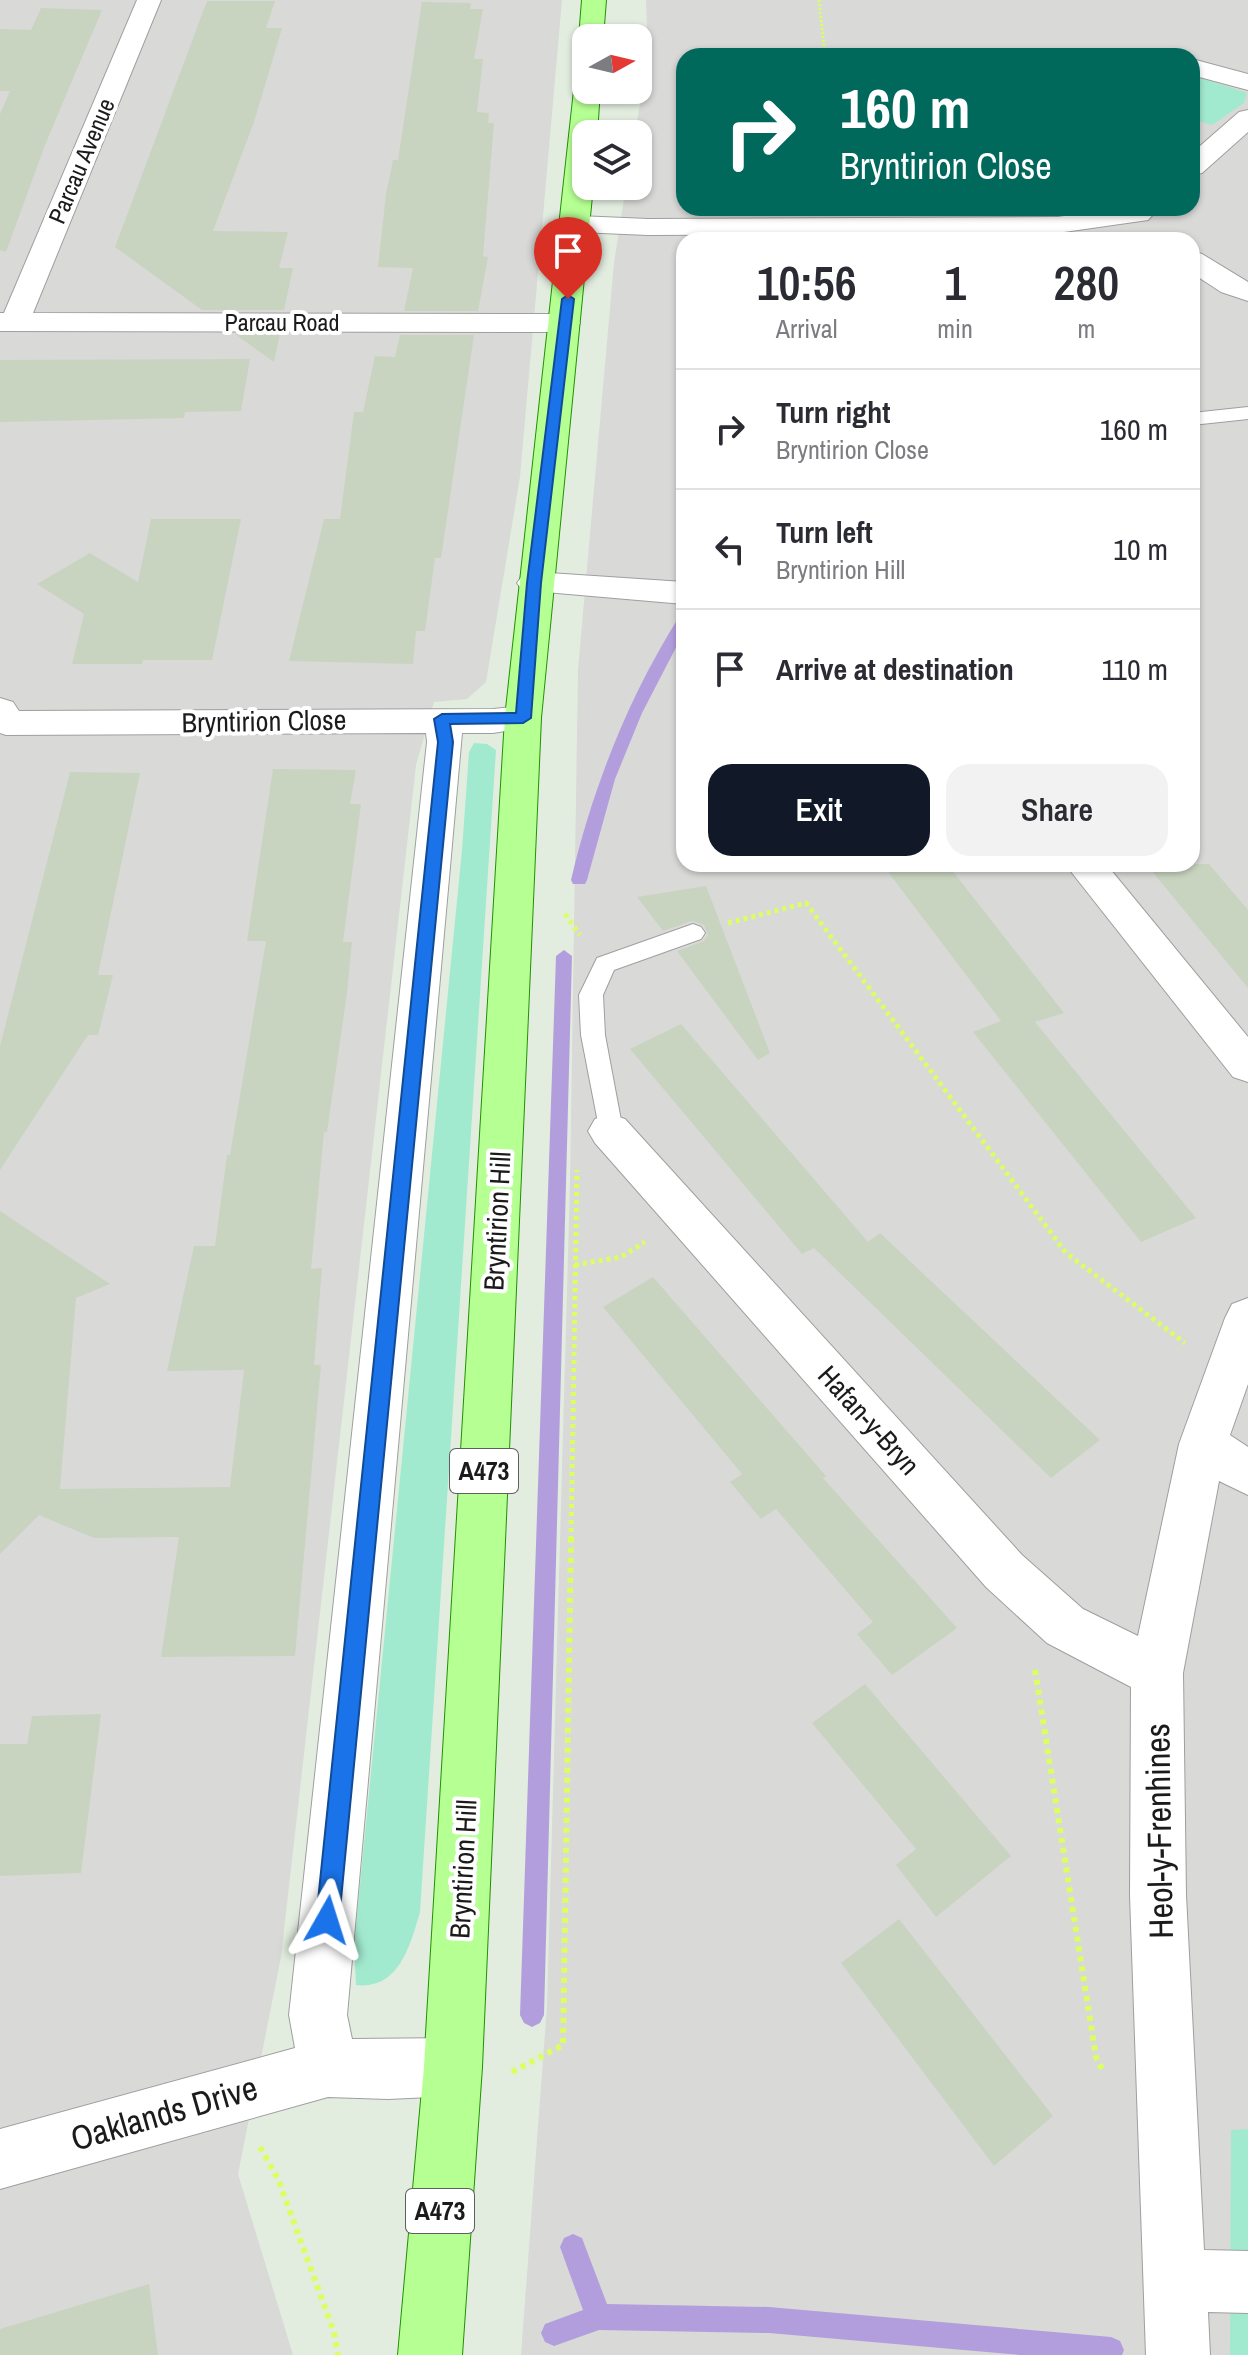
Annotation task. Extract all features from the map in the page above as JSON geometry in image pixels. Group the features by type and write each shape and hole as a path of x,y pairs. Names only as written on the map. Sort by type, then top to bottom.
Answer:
{"main road":[{"path":"592,24 594,0"},
{"name":"Bryntirion Hill","path":"430,2355 450,2086 523,718 534,583 578,224 586,104"}],"street":[{"name":"Parcau Avenue","path":"8,322 149,0"},
{"path":"1200,69 1248,82"},
{"path":"1200,160 1248,118"},
{"path":"1219,144 1248,151"},
{"path":"578,224 1057,225 1108,230 1147,218"},
{"path":"1200,265 1231,286 1248,292"},
{"name":"Parcau Road","path":"8,322 565,323"},
{"path":"534,583 676,592"},
{"name":"Bryntirion Close","path":"2,722 523,718"},
{"path":"328,2068 318,2015 445,742 442,719"},
{"path":"1090,872 1248,1066"},
{"name":"Hafan-y-Bryn","path":"594,1144 685,1215 1004,1571 1065,1626 1157,1673"},
{"name":"Heol-y-Frenhines","path":"1178,2355 1158,1895 1157,1673 1176,1565 1203,1444 1248,1318"},
{"path":"1203,1444 1248,1473"},
{"name":"Oaklands Drive","path":"0,2159 328,2068 388,2070 450,2086"},
{"path":"1173,2280 1248,2282"}],"lane":[{"path":"1200,418 1248,413"},
{"path":"594,1144 591,995 605,964 693,933"}],"path":[{"path":"819,0 824,48"},
{"path":"693,933 806,903 1066,1253 1228,1376"},
{"path":"450,2086 563,2045 575,1265 594,1144"},
{"path":"575,1265 621,1257 685,1215"},
{"path":"1022,1586 1096,2057 1110,2084"},
{"path":"231,2095 278,2179 334,2332 338,2355"}],"shaded area":[{"path":"0,0 562,0 520,477 486,682 467,699 434,702 416,765 281,1957 238,2174 293,2355 0,2355"},
{"path":"646,0 1248,0 1248,2355 521,2355 547,2006 570,1183 578,670 614,263 624,200 652,200 652,120 637,120 640,104 652,104 652,24 647,24"}],"green space":[{"path":"1200,78 1247,93 1244,103 1212,125 1200,121"},
{"path":"474,743 487,744 496,750 420,1912 407,1951 393,1973 371,1985 356,1985 354,1945 462,850 469,752"},
{"path":"1248,2129 1248,2355 1230,2355 1231,2130"}],"building":[{"path":"207,1 275,1 266,28 282,28 254,122 213,231 288,232 279,268 293,268 284,310 202,310 115,247"},
{"path":"422,2 471,3 470,9 483,9 474,59 483,59 477,112 489,113 488,123 494,123 483,256 488,257 478,311 404,311 413,268 378,267 386,194 393,160 398,160"},
{"path":"41,8 102,10 45,145 6,252 0,250 0,114 10,91 0,91 0,29 31,30"},
{"path":"235,334 280,334 274,362"},
{"path":"400,335 474,335 441,558 435,558 425,631 416,631 413,664 289,661 324,519 340,519 354,412 363,412 375,356 395,357"},
{"path":"250,359 241,411 185,412 184,418 0,422 0,360"},
{"path":"151,519 241,519 212,660 72,664 84,614 37,584 90,553 138,582"},
{"path":"273,769 356,770 350,804 361,804 343,942 352,942 347,993 327,1132 324,1132 311,1269 322,1268 314,1365 321,1365 295,1656 161,1657 179,1537 94,1538 39,1515 0,1554 0,1211 110,1284 76,1298 60,1489 230,1487 244,1370 167,1371 194,1246 215,1246 227,1155 230,1155 266,941 247,941"},
{"path":"70,772 140,773 98,975 113,975 98,1035 88,1035 0,1170 0,1046"},
{"path":"1200,864 1209,864 1248,910 1248,988 1153,872 1200,872"},
{"path":"888,872 953,872 1064,1013 1035,1022 1196,1218 1141,1242 973,1032 1001,1021"},
{"path":"706,886 770,1053 758,1060 677,951 704,941 708,935 704,925 692,921 663,931 637,897"},
{"path":"681,1024 868,1242 880,1233 1100,1440 1051,1478 814,1248 802,1254 630,1049"},
{"path":"653,1277 826,1476 823,1478 957,1628 892,1675 857,1634 873,1622 776,1509 761,1519 730,1482 742,1474 603,1307"},
{"path":"865,1684 1011,1856 936,1917 896,1865 916,1849 812,1723"},
{"path":"101,1714 81,1873 0,1876 0,1744 27,1744 32,1716"},
{"path":"899,1919 1053,2116 994,2166 841,1963"},
{"path":"149,2284 158,2355 0,2355 0,2329"}],"waterway":[{"path":"579,880 597,812 620,746 676,633"},
{"path":"532,2015 564,956"},
{"path":"573,2247 599,2317"},
{"path":"554,2333 599,2317"},
{"path":"599,2317 769,2320 1111,2350"}],"route":[{"path":"327,1920 445,742 442,719 493,721 523,718 534,583 568,299"}]}
